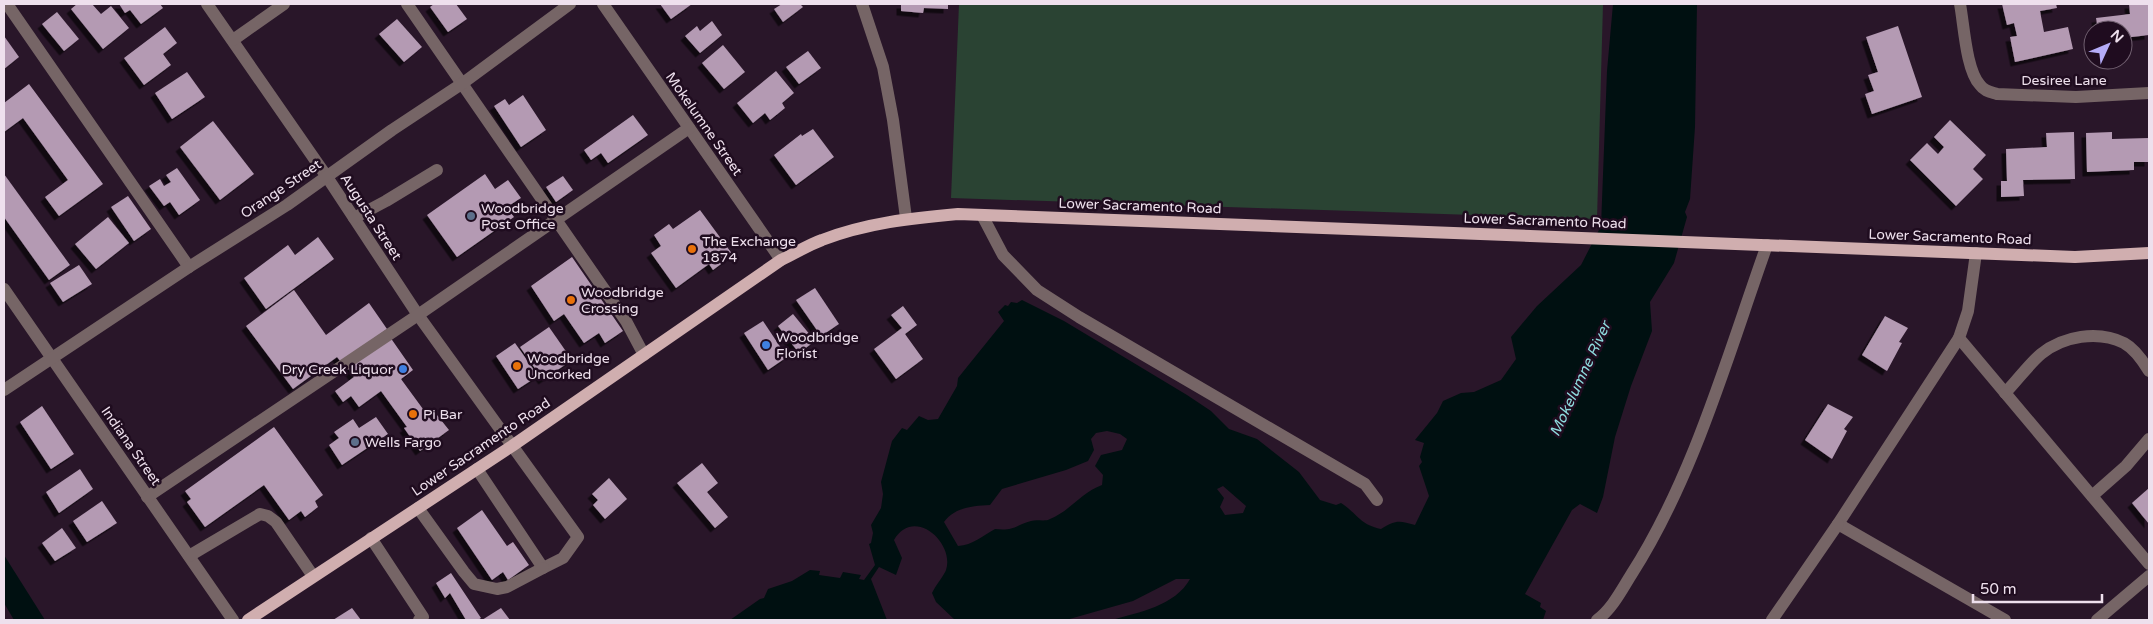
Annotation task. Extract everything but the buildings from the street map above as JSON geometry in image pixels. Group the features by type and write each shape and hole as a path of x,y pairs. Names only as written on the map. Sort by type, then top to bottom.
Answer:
{"main road":[{"name":"Lower Sacramento Road","path":"255,618 314,576 512,446 781,260 827,238 850,230 906,218 958,214 2075,257 2149,252"}],"street":[{"path":"7,4 189,267"},
{"name":"Augusta Street","path":"207,4 418,315 578,537 563,558 543,568"},
{"path":"233,40 284,4"},
{"path":"408,4 626,321 644,355"},
{"name":"Orange Street","path":"4,390 189,267 287,205 570,4"},
{"name":"Mokelumne Street","path":"603,4 781,260"},
{"path":"862,4 883,67 894,128 906,218"},
{"name":"Desiree Lane","path":"1960,4 1971,66 1980,86 1987,91 1997,94 2076,96 2149,93"},
{"path":"147,497 418,315 689,128"},
{"path":"354,218 437,170"},
{"path":"982,215 1003,255 1037,290 1079,317 1365,484 1377,500"},
{"path":"1597,620 1606,613 1642,558 1667,513 1706,417 1767,245"},
{"path":"1772,620 1838,524 1959,338 1968,311 1976,253"},
{"name":"Indiana Street","path":"4,289 233,620"},
{"path":"2005,394 2040,354 2060,341 2083,336 2105,337 2125,344 2141,358 2149,371"},
{"path":"1959,338 2149,564"},
{"path":"2092,496 2126,466 2149,439"},
{"path":"418,508 474,584 497,589 507,587 524,580 543,568 477,469"},
{"path":"189,556 260,514 268,516 276,522 314,576"},
{"path":"1838,524 2005,620"},
{"path":"371,538 422,619"},
{"path":"2097,620 2149,576"}],"green space":[{"path":"959,4 1603,4 1597,219 951,198"}],"water":[{"name":"Mokelumne River","path":"1613,4 1697,4 1695,127 1690,199 1685,212 1687,217 1674,263 1650,302 1652,331 1631,386 1615,437 1603,497 1597,513 1580,504 1572,510 1525,594 1541,603 1540,607 1546,611 1543,620 1112,620 1145,611 1166,602 1175,596 1190,579 1176,579 1133,601 1066,620 955,620 936,602 932,593 946,570 947,560 944,549 931,532 922,527 912,527 902,530 894,540 902,558 896,575 879,567 871,579 887,620 730,620 764,598 768,589 792,581 810,570 820,571 819,575 840,578 843,572 861,575 859,579 864,580 875,565 869,544 871,543 873,533 871,525 881,508 883,494 881,482 892,441 902,428 907,430 919,416 928,420 938,419 957,386 958,378 1004,321 998,312 1011,302 1017,303 1022,300 1064,321 1187,395 1211,411 1229,429 1257,439 1299,472 1320,500 1336,505 1341,503 1363,522 1381,529 1397,522 1415,525 1429,496 1419,466 1422,462 1420,457 1424,443 1415,440 1437,413 1443,401 1461,393 1474,392 1501,380 1516,359 1511,337 1537,306 1581,265 1601,226 1607,71","holes":["1107,431 1120,434 1127,439 1122,450 1101,455 1095,466 1103,475 1102,485 1088,492 1057,516 1048,520 1031,521 1010,529 995,529 973,542 958,546 944,522 953,513 965,508 990,505 1002,489 1066,470 1088,461 1094,450 1091,439 1096,433","1223,486 1246,506 1243,513 1225,515 1220,507 1224,498 1217,489"]},
{"path":"4,555 45,620 14,620 4,603"}],"place":[{"name":"Woodbridge Post Office","path":"471,216"},
{"name":"The Exchange 1874","path":"692,249"},
{"name":"Woodbridge Crossing","path":"571,300"},
{"name":"Woodbridge Florist","path":"766,345"},
{"name":"Woodbridge Uncorked","path":"517,366"},
{"name":"Dry Creek Liquor","path":"403,369"},
{"name":"Pi Bar","path":"413,414"},
{"name":"Wells Fargo","path":"355,442"}]}
